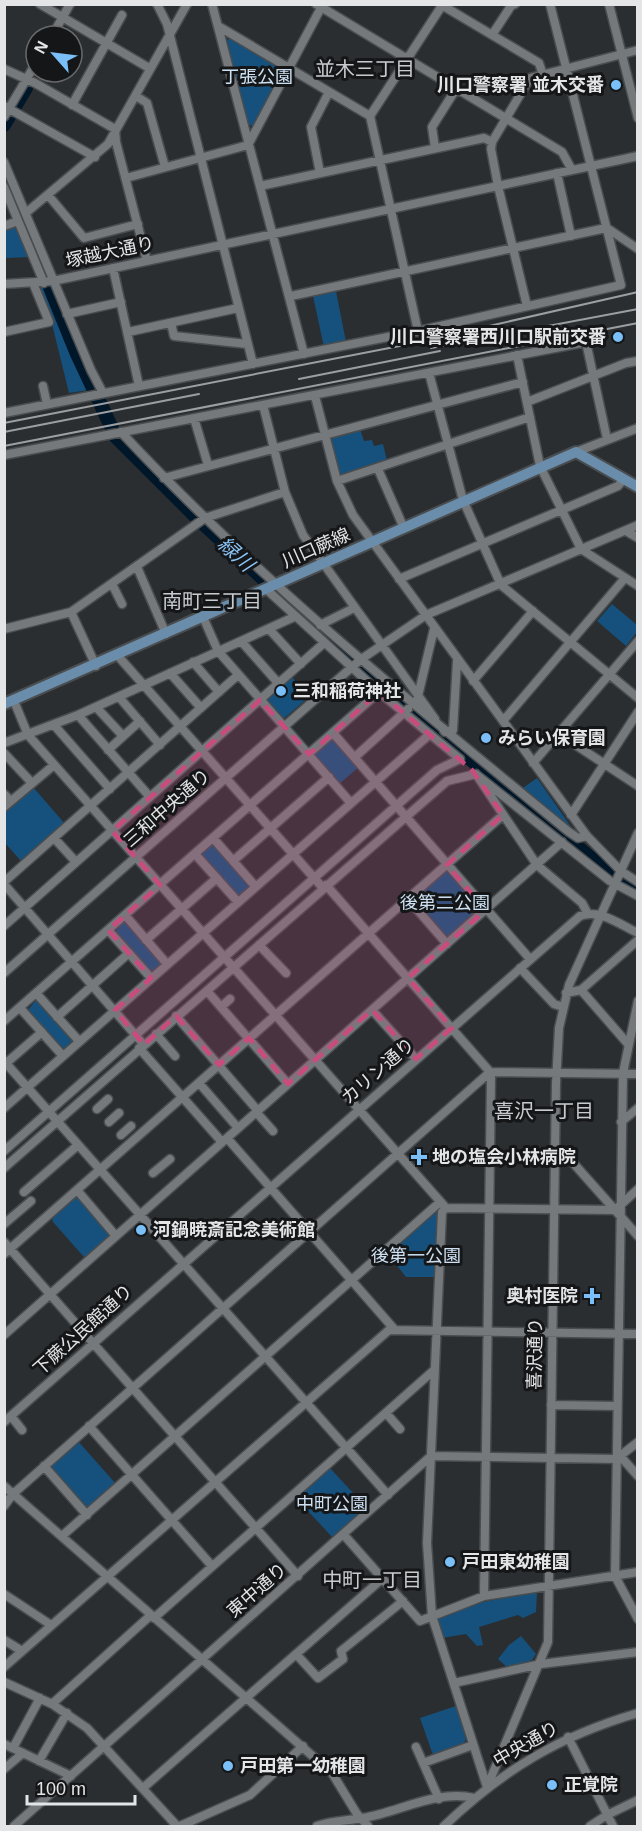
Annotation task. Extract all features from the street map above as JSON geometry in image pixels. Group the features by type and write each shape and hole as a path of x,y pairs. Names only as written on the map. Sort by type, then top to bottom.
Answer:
{"main road":[{"name":"川口蕨線","path":"9,702 96,666 403,526 576,452"},
{"path":"576,452 638,487"}],"street":[{"path":"40,4 149,68"},
{"path":"61,24 70,4"},
{"path":"157,4 167,24 168,36 253,364"},
{"path":"27,212 108,144 187,4"},
{"path":"212,4 248,145 291,296 304,354"},
{"path":"492,35 511,6 515,4"},
{"path":"4,413 418,331 621,285 550,4"},
{"path":"609,4 638,118"},
{"path":"126,178 248,145 320,5 562,152 572,170"},
{"path":"418,331 370,116 442,5 538,63 543,75"},
{"path":"72,105 123,15"},
{"path":"218,26 370,116"},
{"path":"527,306 490,149 492,142 530,78 638,50"},
{"path":"4,69 24,77"},
{"path":"27,84 9,110 94,157"},
{"path":"37,84 115,129"},
{"path":"435,148 432,127 456,89"},
{"path":"320,173 311,127 329,92"},
{"path":"136,96 147,103 165,167"},
{"path":"115,129 116,142 147,261"},
{"path":"260,186 484,138 492,142"},
{"name":"塚越大通り","path":"4,284 48,282 638,156"},
{"path":"4,162 27,212 48,282"},
{"path":"557,173 571,236"},
{"path":"4,187 18,221 48,282 67,314 90,370 103,393"},
{"path":"48,195 84,238 138,224"},
{"path":"4,226 18,221"},
{"path":"291,296 606,228 638,249"},
{"path":"113,268 139,386"},
{"path":"4,332 49,322 33,283"},
{"path":"67,314 121,302"},
{"path":"128,332 238,308"},
{"path":"171,323 174,336 247,344"},
{"path":"4,455 586,342 607,440"},
{"path":"517,355 540,466 581,549 638,586"},
{"path":"527,402 634,362"},
{"path":"429,373 464,500 501,585 638,698"},
{"path":"164,478 523,382"},
{"path":"43,386 47,404"},
{"path":"315,396 337,481 353,515 457,661 587,836 621,871 638,882"},
{"path":"263,405 285,492 303,535 381,645 415,702"},
{"path":"337,481 530,417"},
{"path":"195,418 208,465"},
{"path":"576,452 638,428"},
{"path":"4,1151 437,770 460,759 294,617 271,587 121,432"},
{"path":"378,469 403,526"},
{"path":"399,579 618,486 624,479"},
{"path":"4,629 71,612 204,518 285,492"},
{"path":"360,660 426,615 638,525"},
{"path":"626,531 638,538"},
{"path":"137,567 166,634"},
{"path":"503,721 625,578"},
{"path":"112,584 122,604"},
{"path":"271,587 415,702 445,732 569,832 578,838 587,836"},
{"path":"320,625 354,608"},
{"path":"473,681 533,611"},
{"path":"71,612 96,666"},
{"path":"203,617 218,651 350,802"},
{"path":"4,744 78,715 294,617"},
{"path":"269,628 301,664"},
{"path":"355,757 415,702 434,629"},
{"path":"241,641 279,684"},
{"path":"533,763 638,641"},
{"path":"4,926 324,644"},
{"path":"118,656 270,829 368,933 490,1072 484,1596"},
{"name":"三和中央通り","path":"4,973 360,660"},
{"path":"445,732 453,730 457,661"},
{"path":"193,662 219,692"},
{"path":"414,670 424,672"},
{"path":"170,673 201,708"},
{"path":"238,675 4,883 136,1035 142,1047 182,1097 270,1187 395,1330"},
{"path":"4,1021 379,692"},
{"path":"118,697 160,745"},
{"path":"9,702 28,735 443,1205 427,1543 432,1616 487,1786"},
{"path":"96,707 123,736"},
{"path":"571,815 638,712"},
{"path":"78,715 150,798"},
{"path":"108,750 140,721"},
{"path":"54,725 110,789"},
{"path":"333,733 530,959"},
{"path":"4,1108 430,734"},
{"path":"559,734 638,786"},
{"path":"4,753 32,783"},
{"path":"7,801 54,765"},
{"path":"476,774 537,866 582,903 588,914 599,916 638,933"},
{"path":"4,1168 447,781 476,774"},
{"path":"476,774 614,884 638,896"},
{"path":"233,861 329,777"},
{"path":"298,1576 176,1436 6,1248 100,1170 503,815"},
{"name":"喜沢通り","path":"487,1786 541,1664 548,1642 555,1151 557,1073 563,1006 575,967 638,834"},
{"path":"54,838 76,862"},
{"path":"213,838 255,886"},
{"path":"4,1335 562,842"},
{"path":"195,854 238,902"},
{"path":"147,940 217,878"},
{"path":"407,898 447,944"},
{"name":"カリン通り","path":"183,1264 579,916 588,914"},
{"path":"125,915 167,964"},
{"path":"108,930 151,978"},
{"path":"566,993 581,990 638,940"},
{"path":"259,945 286,973"},
{"path":"57,1017 129,953"},
{"path":"520,968 554,1004 563,1006"},
{"path":"581,990 628,1044"},
{"path":"207,991 288,1083"},
{"path":"36,993 79,1041"},
{"path":"221,1007 230,999"},
{"path":"638,1001 623,1073 621,1122 618,1210 619,1458 615,1576 638,1619"},
{"path":"20,1008 63,1056"},
{"path":"372,1010 416,1059"},
{"path":"235,1022 243,1014"},
{"path":"176,1016 273,1131"},
{"path":"42,1032 5,1063 388,1495"},
{"path":"156,1034 175,1056"},
{"path":"4,1506 13,1494 44,1466 490,1072 638,1074"},
{"path":"199,1083 238,1128"},
{"path":"97,1109 108,1100"},
{"path":"621,1122 638,1108"},
{"path":"109,1122 119,1113"},
{"path":"121,1135 131,1126"},
{"path":"24,1192 78,1145"},
{"path":"555,1151 567,1156 637,1233"},
{"path":"153,1173 170,1159"},
{"path":"62,1536 443,1205 618,1210 638,1189"},
{"path":"77,1190 116,1236"},
{"path":"4,1224 31,1201"},
{"name":"下蕨公民館通り","path":"8,1419 183,1264"},
{"path":"4,1667 106,1575 113,1573 389,1330 638,1334"},
{"path":"52,1704 434,1371"},
{"path":"551,1405 617,1406"},
{"path":"386,1413 400,1429"},
{"path":"8,1419 22,1430"},
{"path":"90,1426 212,1566"},
{"path":"431,1456 619,1458 638,1442"},
{"name":"東中通り","path":"14,1827 431,1456"},
{"path":"619,1458 638,1476"},
{"path":"44,1466 87,1515"},
{"path":"4,1486 303,1746 332,1773 357,1814 365,1822"},
{"path":"344,1535 420,1621 484,1596 638,1572"},
{"path":"143,1788 383,1578"},
{"path":"4,1594 51,1625"},
{"path":"296,1654 318,1678 344,1659 341,1651 403,1601"},
{"path":"4,1640 22,1651"},
{"path":"454,1683 541,1664 638,1652"},
{"path":"4,1682 67,1713 105,1746 179,1827 250,1795 303,1746"},
{"path":"40,1698 9,1746 71,1776"},
{"path":"39,1761 67,1713"},
{"name":"中央通り","path":"444,1827 487,1786 521,1763 568,1737 638,1713"},
{"path":"568,1737 613,1827"},
{"path":"423,1763 472,1745"},
{"path":"416,1747 438,1799"},
{"path":"4,1768 24,1754"},
{"path":"317,1827 331,1821 365,1822 456,1795 474,1798"},
{"path":"590,1827 607,1815 638,1800"}],"highlighted area":[{"path":"379,692 472,770 503,815 447,865 486,910 408,978 452,1028 416,1059 372,1010 288,1084 249,1038 219,1065 176,1016 144,1045 115,1010 151,978 108,930 160,885 112,831 260,700 309,754"}],"green space":[{"name":"丁張公園","path":"232,37 280,67 282,73 254,126 248,125 227,40"},
{"path":"17,223 31,257 5,258 5,229"},
{"path":"50,286 77,354 95,389 69,393 52,324 38,287"},
{"path":"336,291 346,342 324,347 313,296"},
{"path":"360,429 364,441 372,440 374,446 383,444 387,461 344,477 339,475 330,441 333,436"},
{"path":"612,604 637,625 637,632 626,646 597,621"},
{"path":"291,676 309,697 282,720 265,699"},
{"path":"334,736 360,766 339,784 313,755"},
{"path":"537,778 574,831 523,788"},
{"path":"33,787 65,824 21,861 5,843 5,812"},
{"path":"213,844 249,883 249,887 239,896 202,857 202,854"},
{"name":"後第二公園","path":"445,870 481,908 447,940 412,899"},
{"path":"124,921 162,963 152,972 115,932"},
{"path":"37,999 74,1039 64,1050 27,1011"},
{"path":"76,1196 110,1236 87,1257 84,1257 53,1222 52,1217"},
{"name":"後第一公園","path":"436,1212 438,1213 435,1277 406,1277 388,1254"},
{"path":"77,1440 116,1484 88,1509 83,1507 49,1469 50,1465"},
{"name":"中町公園","path":"330,1468 367,1508 333,1538 296,1498"},
{"path":"537,1592 536,1612 523,1618 518,1615 479,1627 483,1645 477,1646 466,1634 442,1638 437,1619 483,1602"},
{"path":"521,1636 536,1654 532,1660 508,1668 498,1659 509,1645"},
{"path":"456,1706 466,1739 464,1743 433,1755 420,1718"}],"waterway":[{"name":"緑川","path":"4,125 26,88"},
{"name":"緑川","path":"4,174 77,354 116,437 196,517 363,671 609,873 638,890"}],"railway":[{"path":"4,423 410,344 638,292"},
{"path":"431,348 638,309"},
{"path":"4,446 638,323"},
{"path":"299,379 440,351"},
{"path":"4,432 199,394"}],"place":[{"name":"川口警察署 並木交番","path":"616,85"},
{"name":"川口警察署西川口駅前交番","path":"618,337"},
{"name":"三和稲荷神社","path":"281,691"},
{"name":"みらい保育園","path":"486,738"},
{"name":"地の塩会小林病院","path":"419,1157"},
{"name":"河鍋暁斎記念美術館","path":"141,1230"},
{"name":"奥村医院","path":"592,1296"},
{"name":"戸田東幼稚園","path":"450,1562"},
{"name":"戸田第一幼稚園","path":"228,1766"},
{"name":"正覚院","path":"552,1785"}],"district":[{"name":"並木三丁目","path":"365,69"},
{"name":"南町三丁目","path":"212,601"},
{"name":"喜沢一丁目","path":"544,1111"},
{"name":"中町一丁目","path":"372,1580"}]}
